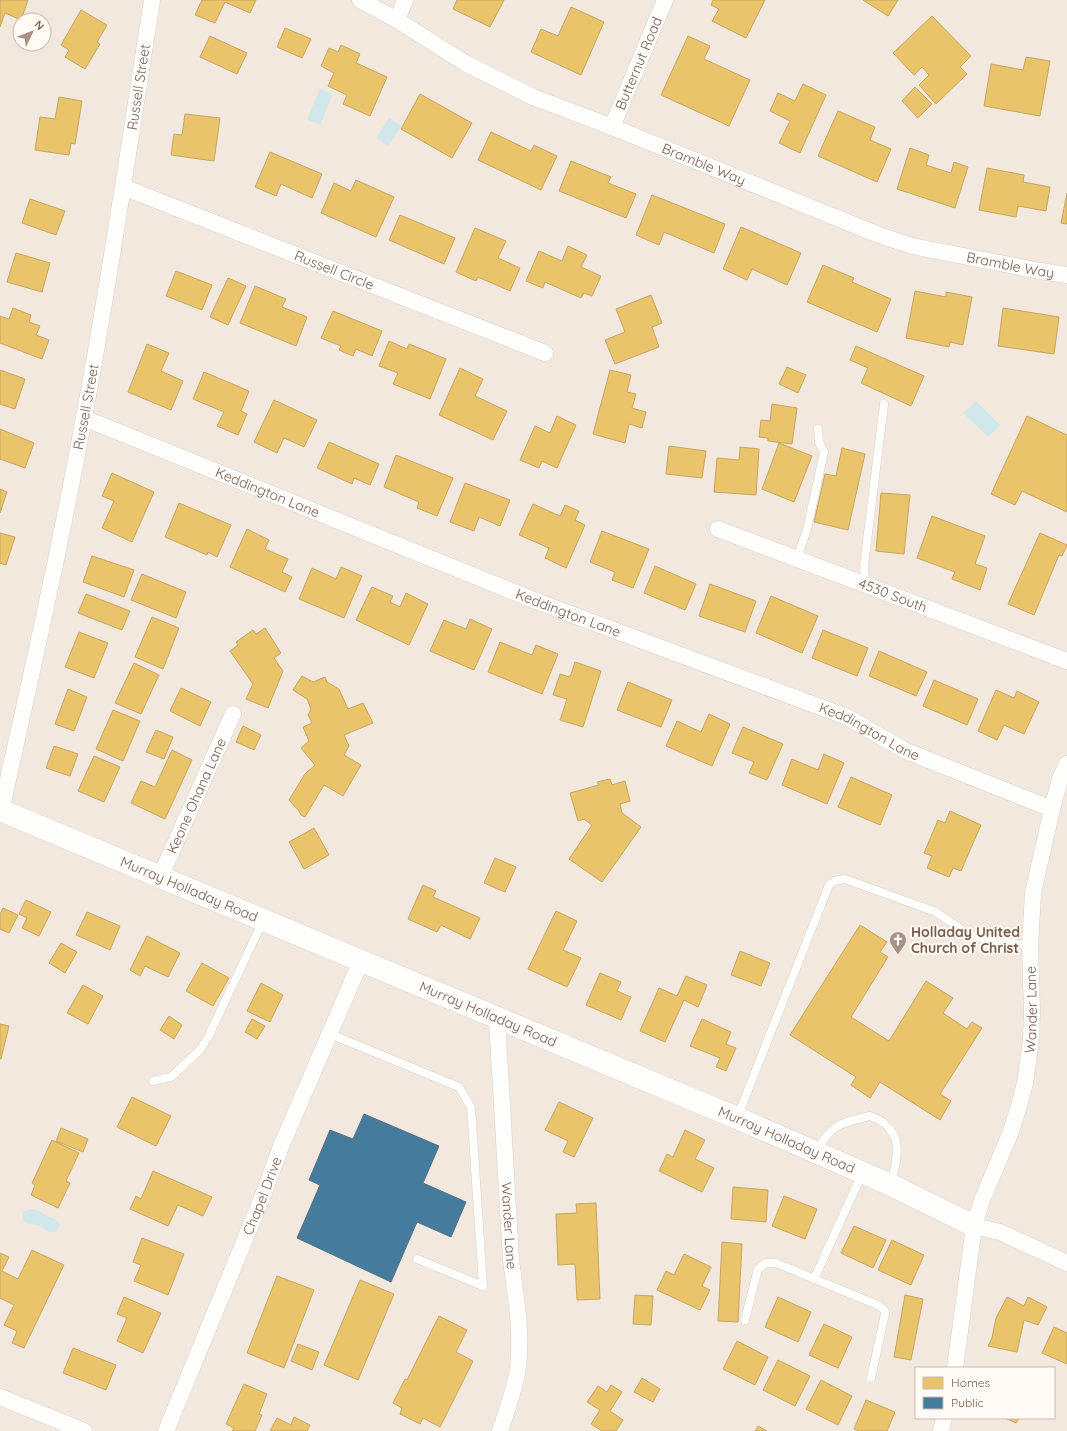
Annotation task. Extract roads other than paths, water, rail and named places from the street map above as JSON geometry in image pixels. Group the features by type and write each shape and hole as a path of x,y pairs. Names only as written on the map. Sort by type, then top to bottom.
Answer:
{"street":[{"name":"Russell Street","path":"0,811 58,552 84,418 101,325 152,0"},
{"name":"Bramble Way","path":"360,0 397,20 465,63 533,97 612,127 804,206 912,246 1040,271 1067,274"},
{"path":"397,20 405,0"},
{"name":"Butternut Road","path":"612,127 664,0"},
{"name":"Russell Circle","path":"123,187 545,353"},
{"name":"Keddington Lane","path":"84,418 541,603 846,717 906,751 1052,809"},
{"name":"4530 South","path":"718,529 1067,661"},
{"name":"Keone Ohana Lane","path":"160,877 233,714"},
{"name":"Wander Lane","path":"955,1367 974,1226 982,1200 1010,1134 1025,1083 1031,1032 1030,946 1033,893 1052,809 1060,779 1067,764"},
{"name":"Murray Holladay Road","path":"0,811 737,1118 891,1186 974,1226"},
{"name":"Chapel Drive","path":"166,1431 262,1198 282,1144 361,961"},
{"name":"Wander Lane","path":"497,1019 511,1260 516,1295 519,1339 517,1375 500,1431"},
{"path":"974,1226 1000,1232 1067,1263"},
{"path":"0,1397 84,1431"},
{"path":"941,1431 944,1419"}],"lane":[{"path":"865,584 864,565 884,404"},
{"path":"797,559 807,530 824,452 819,442 818,429"},
{"path":"737,1118 829,885 834,881 845,879 936,912 971,936 991,938 1030,946"},
{"path":"153,1081 171,1077 200,1050 209,1035 264,921"},
{"path":"330,1034 459,1087 471,1107 483,1286 417,1258"},
{"path":"816,1153 822,1139 833,1128 839,1124 870,1116 884,1123 895,1136 898,1151 891,1186"},
{"path":"814,1279 862,1173"},
{"path":"745,1320 758,1269 766,1263 776,1263 880,1306 885,1311 871,1378"}],"water":[{"path":"320,89 333,94 320,125 307,119"},
{"path":"389,118 402,126 388,146 376,138"},
{"path":"976,401 1000,425 988,437 963,413"},
{"path":"34,1209 55,1219 58,1222 60,1225 55,1232 48,1232 38,1225 26,1223 22,1218 24,1211"}],"place":[{"name":"Holladay United Church of Christ","path":"898,955"}]}
